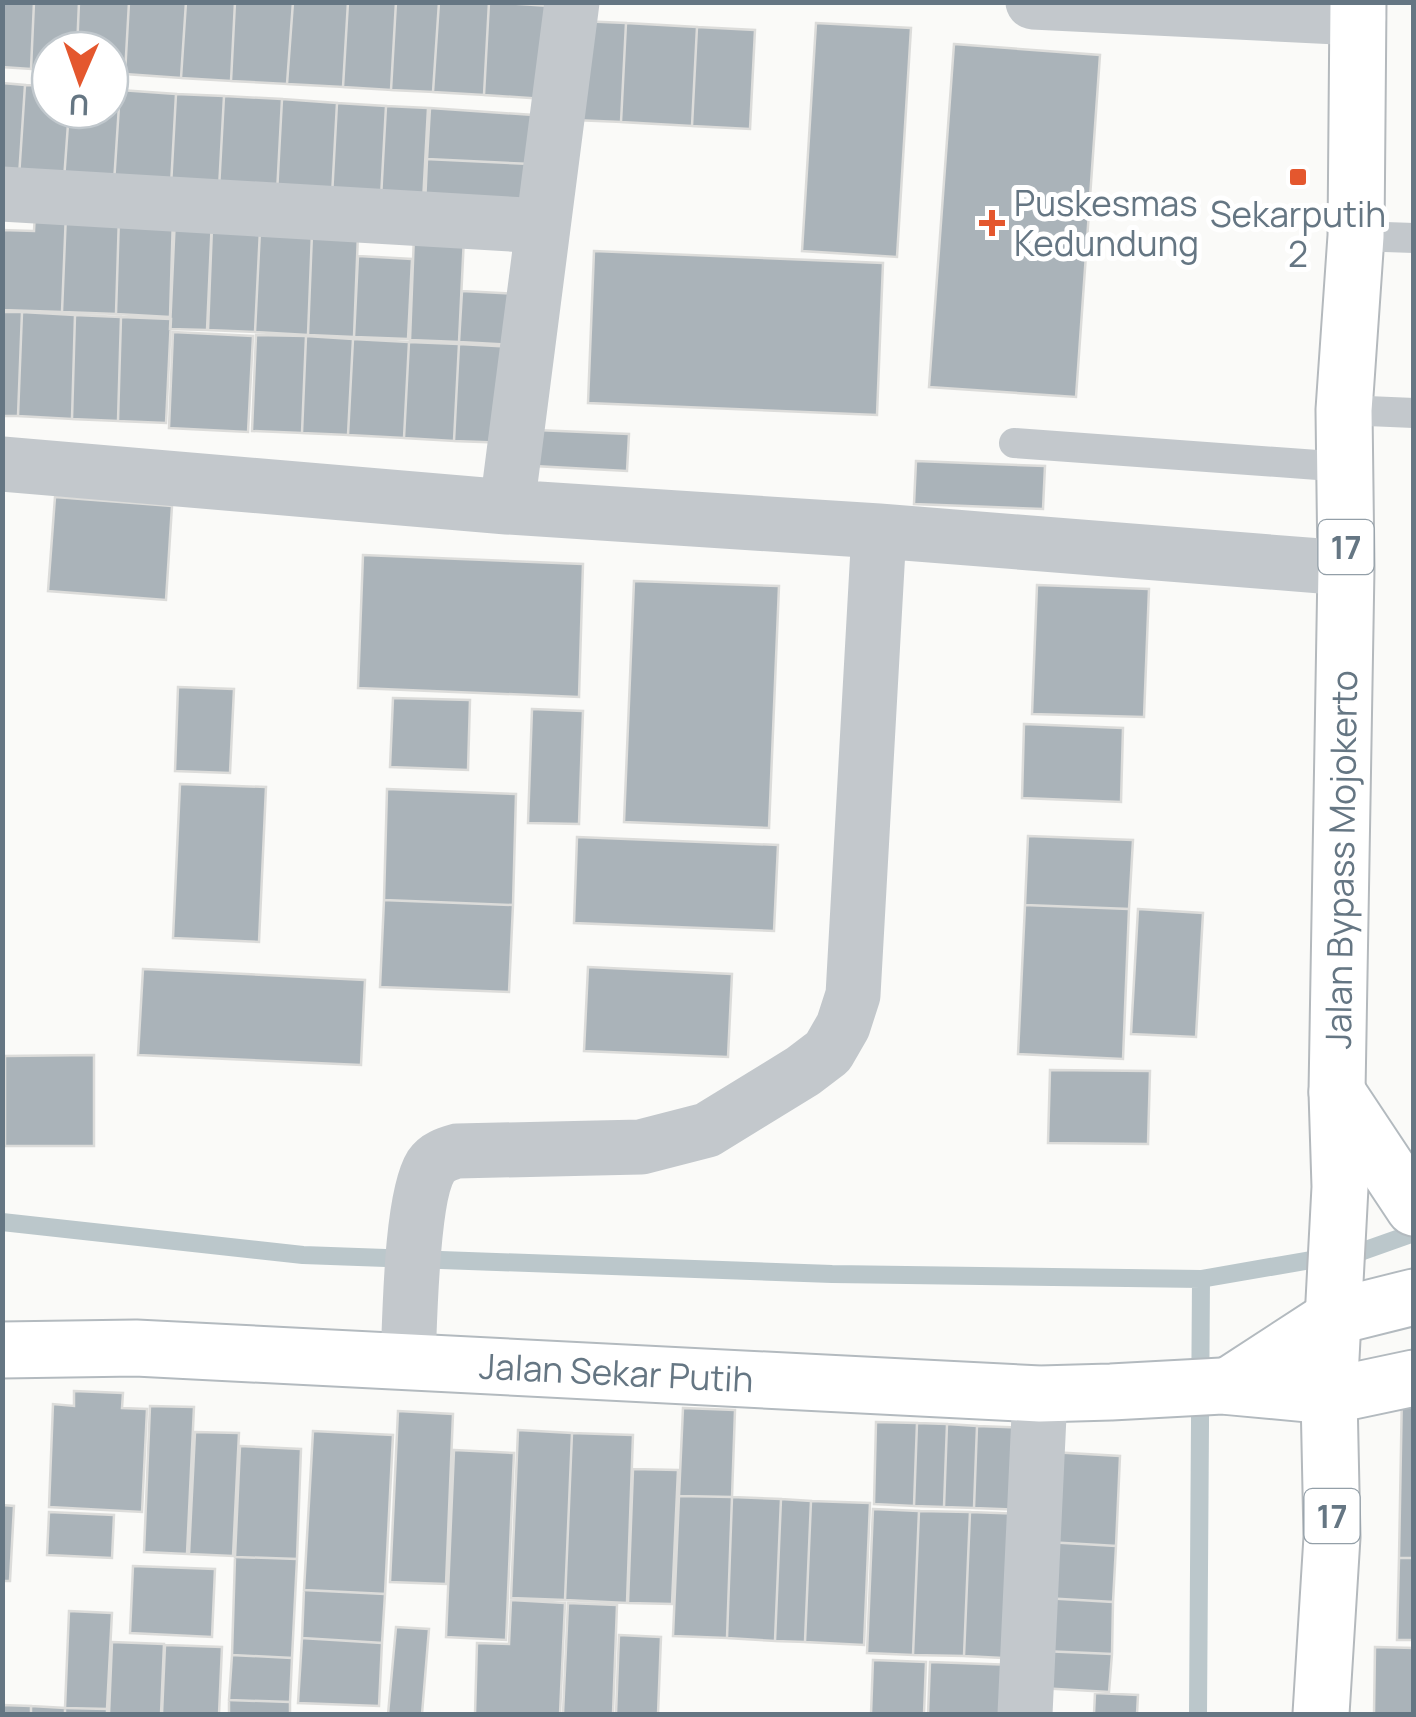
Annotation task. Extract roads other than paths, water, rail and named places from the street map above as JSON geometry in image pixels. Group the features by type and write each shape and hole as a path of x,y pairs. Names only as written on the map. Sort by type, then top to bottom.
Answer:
{"main road":[{"name":"Jalan Bypass Mojokerto","path":"1321,1714 1332,1537 1330,1396 1340,1187 1337,1092 1346,568 1344,410 1356,236 1358,10"},
{"path":"1337,1092 1414,1208"},
{"name":"Jalan Sekar Putih","path":"1225,1386 1335,1296 1414,1298"},
{"name":"Jalan Sekar Putih","path":"2,1350 136,1348 1040,1394 1225,1386 1330,1396 1414,1378"}],"street":[{"path":"507,507 572,2"},
{"path":"1033,2 1358,10"},
{"path":"2,194 543,226"},
{"path":"2,464 507,507 880,531 1346,568"},
{"path":"408,1361 419,1207 432,1164 441,1156 457,1151 641,1147 707,1130 804,1071 828,1052 844,1026 853,995 880,531"},
{"path":"1024,1714 1040,1394"}],"lane":[{"path":"1356,236 1414,238"},
{"path":"1344,410 1414,413"},
{"path":"1014,443 1345,466"}],"waterway":[{"path":"2,1222 303,1255 832,1274 1201,1279 1363,1251 1414,1233"},
{"path":"1198,1714 1201,1279"}],"place":[{"name":"Sekarputih 2","path":"1298,177"},
{"name":"Puskesmas Kedundung","path":"992,223"}]}
